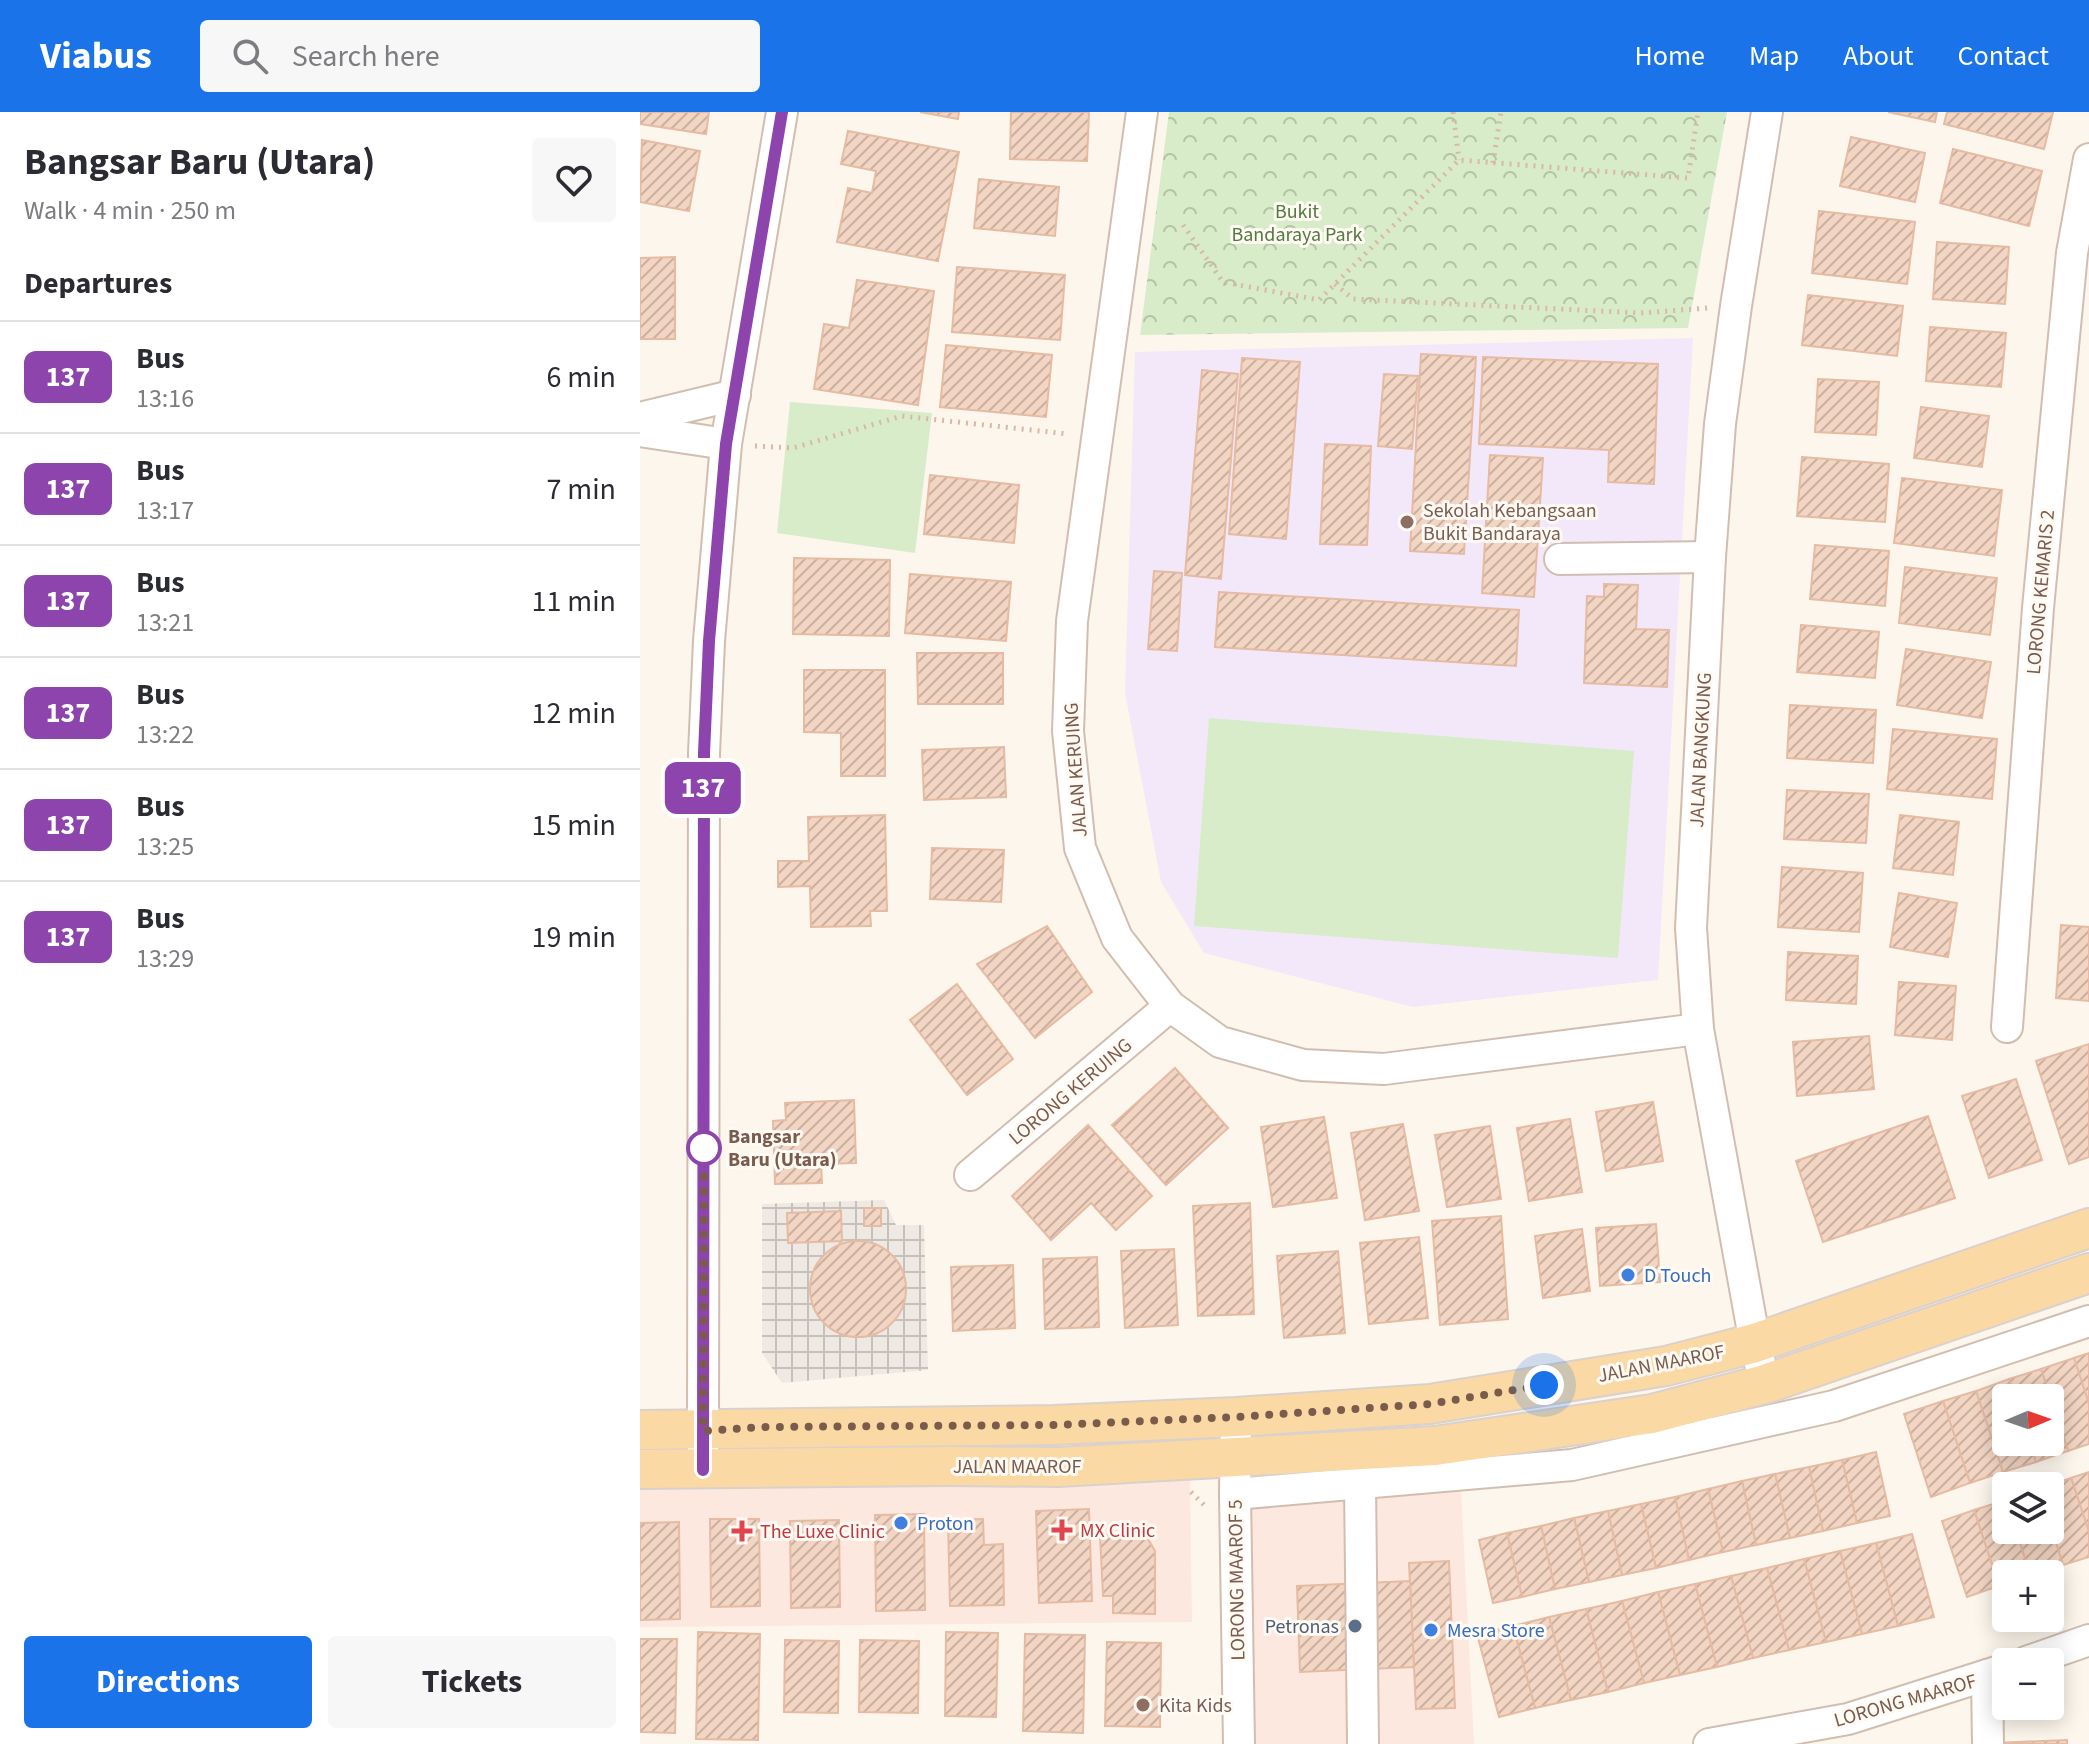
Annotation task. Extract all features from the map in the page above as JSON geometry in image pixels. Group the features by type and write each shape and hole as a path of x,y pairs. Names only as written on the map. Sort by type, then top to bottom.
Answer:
{"main road":[{"name":"JALAN MAAROF","path":"640,1430 1054,1425 1430,1404 1666,1366 1755,1343 2089,1228"},
{"name":"JALAN MAAROF","path":"640,1469 1058,1467 1235,1476 1652,1414 1765,1384 2089,1273"}],"street":[{"path":"703,1470 704,753 709,641 726,444 782,112"},
{"name":"JALAN KERUING","path":"1142,112 1072,621 1068,731 1080,848 1117,938 1170,1006 1220,1042 1303,1065 1384,1069 1698,1029"},
{"name":"JALAN BANGKUNG","path":"1765,1384 1698,1029 1691,928 1720,424 1767,112"},
{"name":"LORONG KEMARIS 2","path":"2007,1027 2041,577 2072,253 2089,159"},
{"path":"640,418 735,395"},
{"path":"640,431 726,444"},
{"path":"1560,559 1710,557"},
{"name":"LORONG KERUING","path":"970,1175 1170,1006"},
{"name":"JALAN MAAROF","path":"1235,1476 1360,1485 1572,1465 1885,1391 2089,1321"},
{"name":"LORONG MAAROF 5","path":"1236,1417 1239,1744"},
{"path":"1360,1485 1363,1744"},
{"path":"2064,1649 2089,1640"},
{"name":"LORONG MAAROF","path":"1709,1744 1848,1732 1992,1674"},
{"path":"1988,1744 1992,1712"}],"path":[{"path":"1453,112 1459,160"},
{"path":"1493,163 1501,112"},
{"path":"1459,160 1688,178 1698,112"},
{"path":"1183,225 1223,282 1319,300 1459,160"},
{"path":"1335,284 1353,299 1641,313 1736,306"},
{"path":"726,444 793,448 902,416 1099,437"},
{"path":"1184,1485 1206,1505 1206,1520"}],"shaded area":[{"name":"Sekolah Kebangsaan Bukit Bandaraya","path":"1693,338 1658,980 1413,1007 1204,953 1161,882 1125,693 1135,352"},
{"path":"884,1200 896,1225 924,1225 928,1370 782,1383 762,1353 762,1204"},
{"path":"640,1475 1190,1477 1192,1622 640,1627"},
{"path":"1461,1488 1474,1744 1254,1744 1247,1505"}],"green space":[{"name":"Bukit Bandaraya Park","path":"1169,112 1727,112 1688,328 1140,335"},
{"path":"790,402 932,413 915,553 777,533"},
{"path":"1209,718 1634,751 1618,958 1194,926"}],"building":[{"path":"640,112 709,112 706,134 640,124"},
{"path":"920,112 959,112 958,119"},
{"path":"1011,112 1089,112 1087,161 1010,159"},
{"path":"1888,112 1937,112 1935,122"},
{"path":"1947,112 2053,112 2044,149 1944,124"},
{"path":"848,131 959,152 938,261 837,242 848,188 872,193 876,171 841,164"},
{"path":"1851,137 1925,153 1915,202 1840,186"},
{"path":"642,140 700,151 689,211 640,202"},
{"path":"1953,149 2042,171 2029,226 1940,203"},
{"path":"979,179 1059,187 1055,236 974,228"},
{"path":"1819,211 1915,222 1907,284 1812,273"},
{"path":"1937,242 2009,247 2005,304 1933,299"},
{"path":"675,257 675,339 640,339 640,258"},
{"path":"957,267 1065,275 1060,340 952,332"},
{"path":"857,280 934,291 918,405 814,389 824,324 849,328"},
{"path":"1808,295 1903,306 1897,356 1802,345"},
{"path":"1930,327 2006,333 2001,387 1926,381"},
{"path":"946,345 1052,355 1046,417 940,407"},
{"path":"1421,354 1476,357 1464,554 1410,551"},
{"path":"1483,357 1658,364 1654,484 1608,482 1609,450 1479,444"},
{"path":"1242,358 1300,362 1286,539 1229,534"},
{"path":"1202,370 1238,374 1221,579 1185,575"},
{"path":"1384,374 1418,376 1412,449 1378,446"},
{"path":"1818,379 1879,382 1876,435 1815,432"},
{"path":"1921,407 1989,416 1982,467 1914,458"},
{"path":"1325,444 1371,446 1367,545 1320,544"},
{"path":"1490,455 1543,458 1534,597 1482,593"},
{"path":"1802,457 1889,464 1885,522 1797,516"},
{"path":"930,475 1019,485 1014,543 924,534"},
{"path":"1902,478 2002,490 1994,556 1894,543"},
{"path":"1815,545 1889,551 1885,606 1810,599"},
{"path":"794,558 890,560 889,636 793,634"},
{"path":"1905,567 1997,578 1990,635 1899,623"},
{"path":"1154,571 1182,573 1177,651 1148,649"},
{"path":"910,574 1011,582 1006,641 905,633"},
{"path":"1604,584 1638,585 1636,629 1669,630 1667,687 1584,683 1587,596 1604,597"},
{"path":"1219,592 1519,610 1516,666 1215,647"},
{"path":"1801,625 1879,632 1875,678 1797,672"},
{"path":"1906,649 1991,662 1982,718 1897,705"},
{"path":"917,653 1003,653 1003,704 918,704"},
{"path":"804,670 885,670 885,776 841,776 841,733 804,732"},
{"path":"1790,705 1876,710 1873,763 1787,758"},
{"path":"1893,729 1997,739 1992,799 1887,789"},
{"path":"1004,747 1006,797 924,800 922,750"},
{"path":"1787,790 1869,794 1866,843 1784,839"},
{"path":"885,815 887,911 870,911 871,926 811,927 810,886 778,887 778,861 809,861 808,817"},
{"path":"1900,815 1959,822 1953,875 1893,868"},
{"path":"932,848 1004,850 1001,902 930,899"},
{"path":"1782,867 1863,873 1859,932 1778,927"},
{"path":"1899,893 1957,903 1948,957 1890,947"},
{"path":"2061,925 2089,927 2089,1001 2056,998"},
{"path":"1047,926 1092,992 1035,1038 977,964"},
{"path":"1788,952 1858,956 1856,1004 1786,1000"},
{"path":"1899,982 1956,986 1952,1040 1895,1035"},
{"path":"957,984 1013,1059 967,1095 910,1020"},
{"path":"1869,1036 1874,1089 1797,1096 1793,1042"},
{"path":"2089,1044 2089,1157 2069,1164 2036,1061"},
{"path":"1175,1068 1228,1128 1166,1185 1112,1125"},
{"path":"2016,1079 2042,1160 1989,1178 1962,1096"},
{"path":"854,1100 856,1163 821,1164 822,1183 775,1184 773,1121 786,1120 785,1103"},
{"path":"1653,1102 1663,1161 1606,1171 1596,1112"},
{"path":"1928,1116 1955,1198 1823,1242 1796,1161"},
{"path":"1324,1117 1337,1198 1273,1207 1261,1127"},
{"path":"1570,1119 1582,1192 1529,1201 1517,1128"},
{"path":"1403,1124 1419,1211 1365,1220 1351,1133"},
{"path":"1088,1125 1152,1196 1116,1230 1091,1203 1051,1240 1012,1196"},
{"path":"1490,1126 1501,1199 1447,1207 1435,1135"},
{"path":"1250,1203 1254,1314 1198,1316 1193,1206"},
{"path":"864,1208 881,1208 881,1226 864,1226"},
{"path":"841,1211 842,1241 788,1243 787,1213"},
{"path":"1501,1216 1508,1319 1440,1325 1432,1221"},
{"path":"1656,1224 1660,1282 1600,1286 1596,1228"},
{"path":"1582,1229 1590,1291 1543,1298 1535,1236"},
{"path":"1419,1237 1428,1318 1369,1324 1360,1243"},
{"path":"858,1241 876,1245 892,1255 902,1271 906,1289 902,1307 892,1323 876,1333 858,1337 840,1333 824,1323 814,1307 810,1289 814,1271 824,1255 840,1245"},
{"path":"1174,1249 1178,1325 1125,1328 1121,1251"},
{"path":"1338,1251 1345,1333 1284,1338 1277,1256"},
{"path":"1097,1257 1099,1327 1045,1329 1043,1259"},
{"path":"1013,1265 1015,1328 953,1331 951,1267"},
{"path":"2089,1353 2089,1404 2074,1358"},
{"path":"2074,1358 2089,1404 2089,1444 2068,1451 2064,1439 2064,1384 2046,1384 2041,1369"},
{"path":"2041,1369 2046,1384 2011,1384 2009,1379"},
{"path":"1992,1385 1992,1439 1976,1391"},
{"path":"1976,1391 1992,1439 1992,1456 1998,1456 2003,1472 1992,1472 1992,1476 1970,1483 1943,1401"},
{"path":"1943,1401 1970,1483 1931,1497 1904,1414"},
{"path":"1876,1452 1890,1516 1857,1523 1842,1460"},
{"path":"1998,1456 2034,1456 2036,1462 2003,1472"},
{"path":"2034,1456 2053,1456 2036,1462"},
{"path":"1842,1460 1857,1523 1823,1531 1809,1467"},
{"path":"1809,1467 1823,1531 1790,1538 1775,1474"},
{"path":"2089,1472 2089,1532 2071,1478"},
{"path":"1775,1474 1790,1538 1756,1545 1742,1481"},
{"path":"2071,1478 2089,1532 2089,1557 2064,1565 2056,1544 2064,1544 2064,1480"},
{"path":"1742,1481 1756,1545 1723,1552 1708,1489"},
{"path":"1708,1489 1723,1552 1689,1560 1675,1497"},
{"path":"1675,1497 1689,1560 1656,1568 1641,1504"},
{"path":"1641,1504 1656,1568 1622,1575 1608,1511"},
{"path":"1992,1504 1992,1544 2020,1544 2026,1560 1992,1560 1992,1565 1974,1510"},
{"path":"1089,1509 1092,1601 1039,1603 1036,1511"},
{"path":"1974,1510 1992,1565 1992,1588 1967,1597 1942,1521"},
{"path":"1608,1511 1622,1575 1589,1582 1574,1518"},
{"path":"924,1514 925,1610 876,1611 875,1515"},
{"path":"1574,1518 1589,1582 1555,1589 1541,1526"},
{"path":"710,1519 759,1519 760,1606 711,1607"},
{"path":"983,1519 984,1545 1003,1544 1004,1605 950,1606 948,1520"},
{"path":"839,1520 840,1607 791,1608 790,1521"},
{"path":"679,1522 680,1619 640,1620 640,1523"},
{"path":"1541,1526 1555,1589 1522,1597 1507,1533"},
{"path":"1507,1533 1522,1597 1493,1603 1479,1540"},
{"path":"1145,1534 1155,1551 1155,1614 1113,1613 1113,1596 1103,1596 1100,1535"},
{"path":"1912,1534 1934,1617 1898,1626 1876,1543"},
{"path":"1876,1543 1898,1626 1862,1634 1840,1551"},
{"path":"2020,1544 2056,1544 2061,1560 2026,1560"},
{"path":"1840,1551 1862,1634 1826,1642 1804,1559"},
{"path":"1804,1559 1826,1642 1789,1650 1767,1568"},
{"path":"1449,1561 1455,1708 1416,1709 1409,1563"},
{"path":"1767,1568 1789,1650 1753,1658 1731,1576"},
{"path":"1731,1576 1753,1658 1717,1667 1695,1584"},
{"name":"Petronas","path":"1410,1581 1414,1667 1300,1672 1297,1586"},
{"path":"1695,1584 1717,1667 1680,1675 1658,1592"},
{"path":"1658,1592 1680,1675 1644,1683 1622,1601"},
{"path":"1622,1601 1644,1683 1608,1692 1586,1609"},
{"path":"1586,1609 1608,1692 1571,1700 1549,1617"},
{"path":"1549,1617 1571,1700 1535,1708 1513,1626"},
{"path":"1513,1626 1535,1708 1499,1717 1477,1634"},
{"path":"698,1632 760,1634 758,1740 696,1739"},
{"path":"946,1632 998,1633 996,1717 945,1716"},
{"path":"1025,1634 1085,1635 1083,1733 1023,1731"},
{"path":"640,1639 677,1639 675,1733 640,1732"},
{"path":"785,1640 839,1641 838,1713 784,1712"},
{"path":"860,1640 919,1641 918,1713 859,1712"},
{"path":"1107,1642 1161,1643 1160,1727 1105,1726"},
{"path":"2067,1740 2067,1744 1995,1744 1995,1743"}],"bus line":[{"name":"137","path":"703,1470 703,848 709,641 726,444 782,112"}],"place":[{"name":"Sekolah Kebangsaan Bukit Bandaraya","path":"1407,522"},
{"name":"Bangsar Baru (Utara)","path":"704,1148"},
{"name":"D Touch","path":"1628,1275"},
{"name":"Proton","path":"901,1523"},
{"name":"MX Clinic","path":"1062,1530"},
{"name":"The Luxe Clinic","path":"742,1531"},
{"name":"Petronas","path":"1355,1626"},
{"name":"Mesra Store","path":"1431,1630"},
{"name":"Kita Kids","path":"1143,1705"}],"route":[{"path":"704,1148 703,1431 764,1427 1054,1425 1236,1417 1430,1404 1544,1385"}]}
